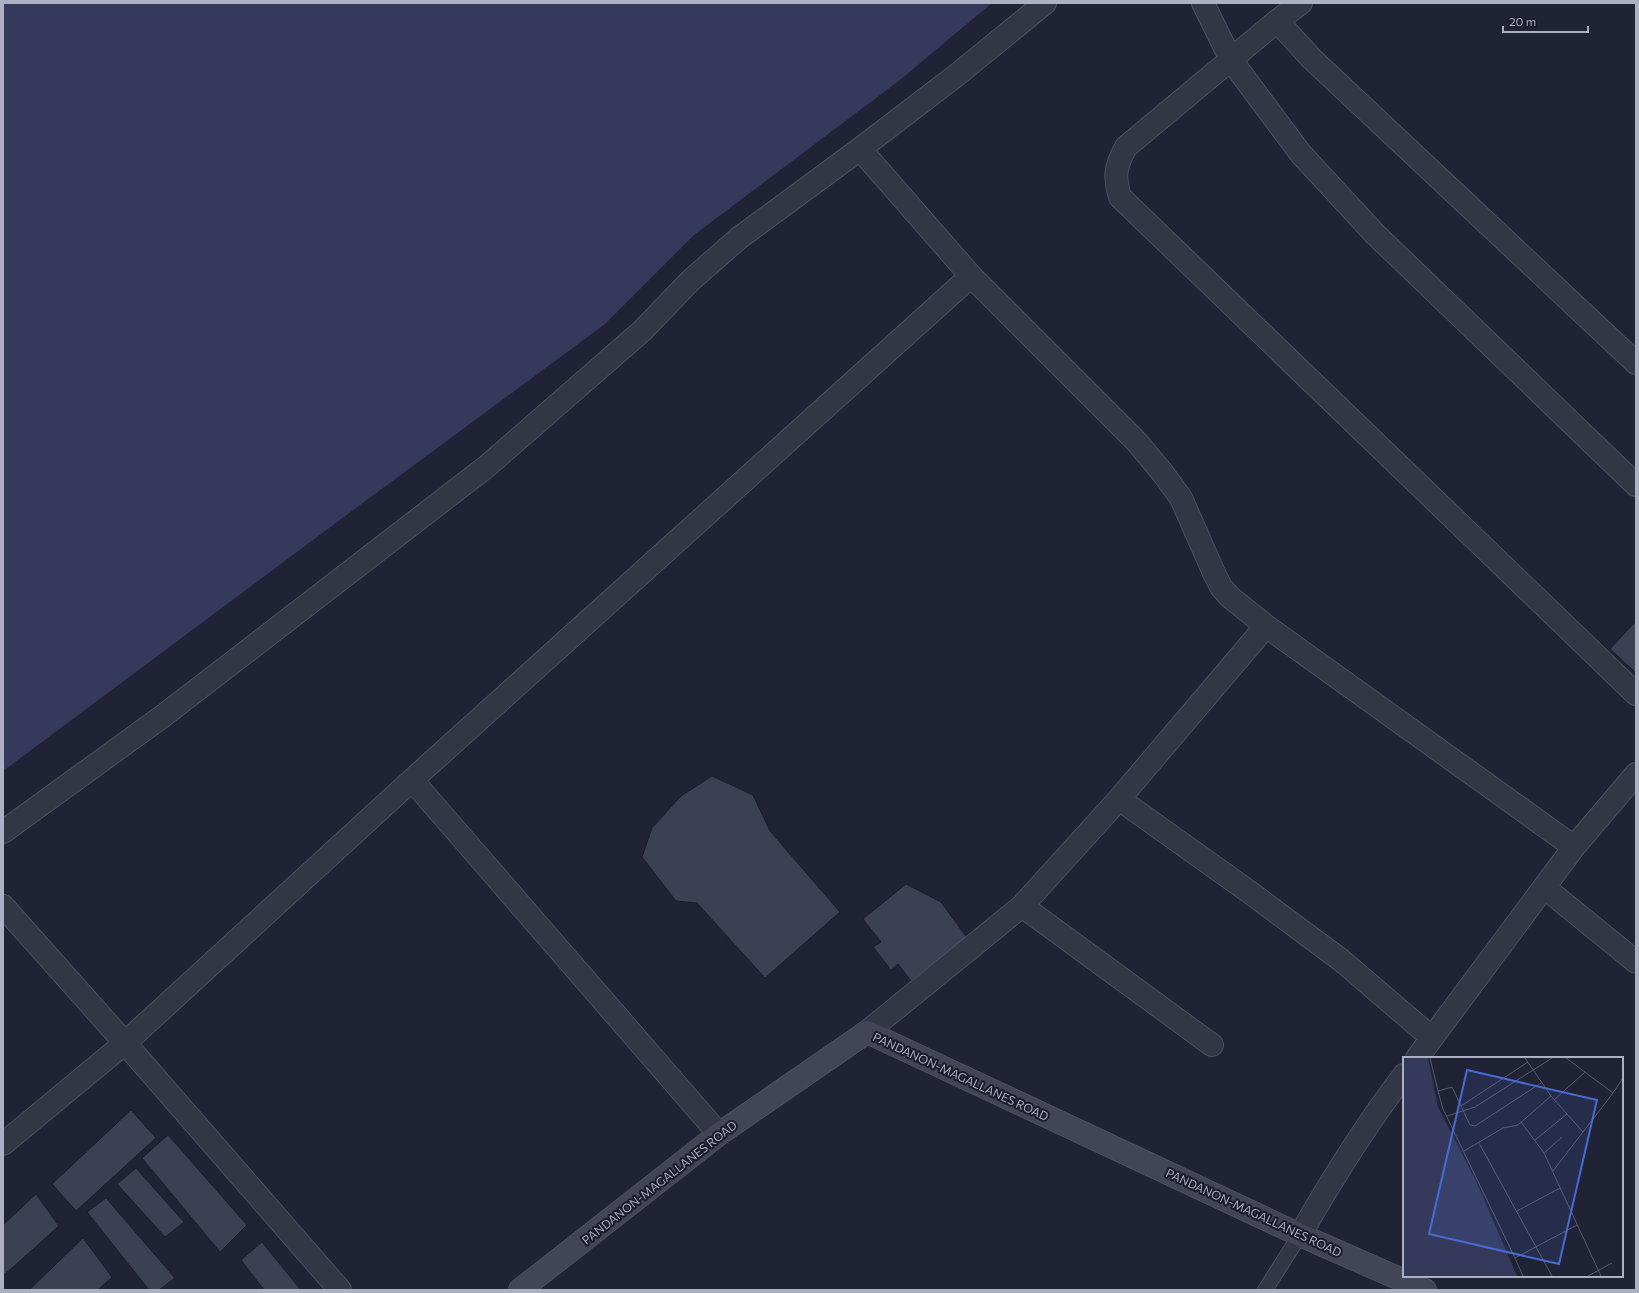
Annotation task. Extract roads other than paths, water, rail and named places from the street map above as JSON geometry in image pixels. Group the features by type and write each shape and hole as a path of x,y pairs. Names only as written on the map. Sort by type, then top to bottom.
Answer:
{"street":[{"path":"3,832 163,716 486,467 643,330 690,282 739,238 860,149 958,74 1045,3"},
{"path":"1203,3 1231,60 1301,154 1375,234 1636,485"},
{"path":"1301,3 1277,21 1126,147 1119,160 1116,171 1116,183 1120,197 1636,694"},
{"path":"1277,21 1312,59 1636,363"},
{"path":"860,149 971,276 1145,451 1181,498 1221,587 1230,597 1266,626 1574,847"},
{"path":"3,1144 125,1043 412,780 971,276"},
{"path":"867,1032 1022,906 1119,799 1266,626"},
{"path":"1418,1057 1574,847 1636,774"},
{"path":"412,780 719,1134"},
{"path":"1119,799 1248,891 1335,956 1432,1038"},
{"path":"1544,887 1636,962"},
{"path":"3,906 125,1043 340,1290"},
{"path":"1022,906 1212,1045"},
{"name":"PANDANON-MAGALLANES ROAD","path":"520,1290 719,1134 867,1032 1300,1235 1425,1290"},
{"path":"1300,1235 1340,1167 1373,1116 1403,1076"}],"lane":[{"path":"1265,1290 1300,1235"}],"water":[{"path":"3,3 992,3 900,80 694,235 605,324 3,771"}]}
